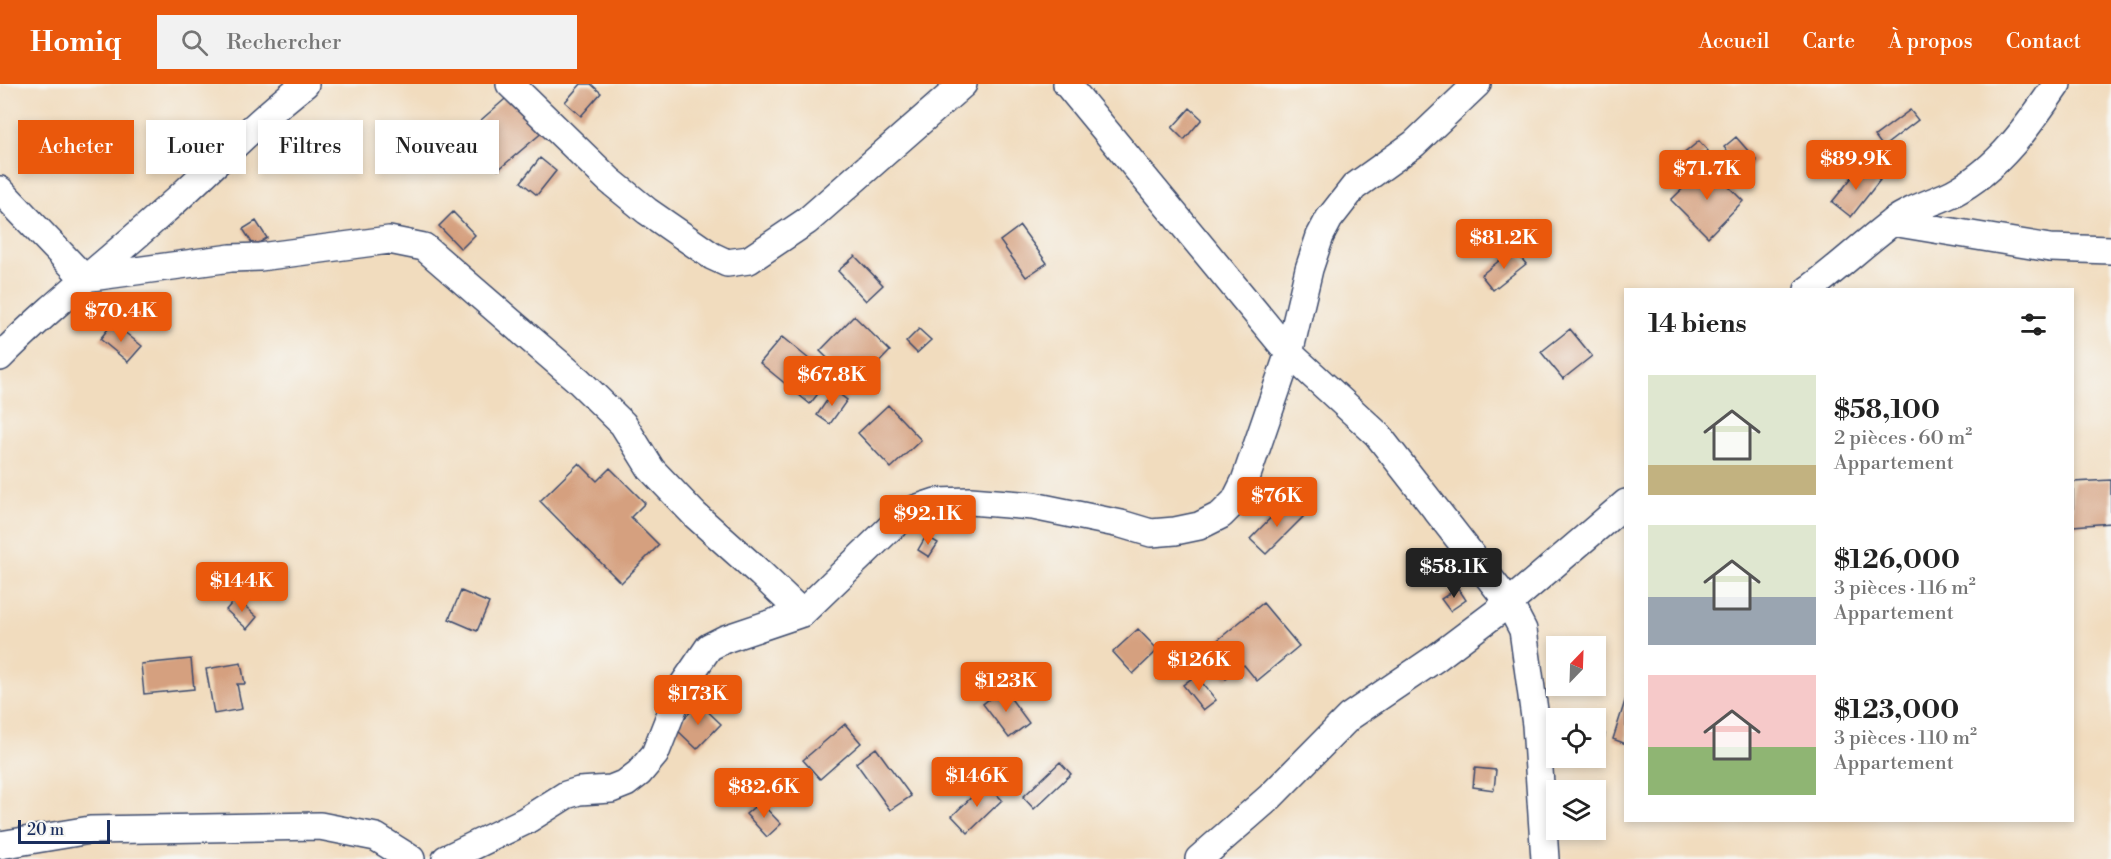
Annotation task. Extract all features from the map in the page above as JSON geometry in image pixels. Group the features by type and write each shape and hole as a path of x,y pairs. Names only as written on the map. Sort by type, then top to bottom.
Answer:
{"street":[{"path":"0,357 84,278 164,212 280,103 305,84"},
{"path":"510,84 609,180 647,211 712,256 727,263 749,260 807,221 963,84"},
{"path":"1067,84 1289,352 1377,434 1509,603 1523,630 1536,725 1545,859"},
{"path":"446,859 525,821 566,795 579,791 611,789 626,783 639,773 655,754 681,688 709,647 724,639 802,614 890,528 915,509 936,502 970,501 1032,506 1121,524 1151,533 1199,526 1221,515 1235,501 1245,481 1289,352 1320,236 1335,211 1354,187 1414,144 1477,84"},
{"path":"1811,288 1892,222 1954,192 1991,167 2029,125 2057,84"},
{"path":"0,190 84,278"},
{"path":"1892,222 2050,248 2111,250"},
{"path":"84,278 388,240 424,247 578,380 623,424 651,469 695,515 802,614"},
{"path":"1199,859 1270,797 1349,717 1436,658 1509,603 1624,505"},
{"path":"0,846 90,830 320,826 376,837 411,859"}],"building":[{"path":"581,84 591,84 601,93 581,116 565,102"},
{"path":"512,93 544,131 499,169 499,120 481,120"},
{"path":"1190,108 1202,119 1184,140 1172,128"},
{"path":"1910,110 1918,120 1883,147 1875,136"},
{"path":"1736,137 1757,161 1745,171 1724,147"},
{"path":"1699,141 1708,151 1683,171 1675,161"},
{"path":"540,158 556,171 537,195 521,182"},
{"path":"1707,165 1743,201 1708,237 1671,200"},
{"path":"1862,165 1880,180 1851,217 1832,202"},
{"path":"453,212 475,235 461,249 439,226"},
{"path":"256,221 267,238 254,246 243,229"},
{"path":"1020,226 1047,263 1026,277 1000,241"},
{"path":"1514,249 1526,264 1493,290 1481,275"},
{"path":"855,256 883,285 866,301 838,271"},
{"path":"854,316 890,351 856,386 820,351"},
{"path":"113,323 142,346 128,362 100,339"},
{"path":"919,329 931,340 917,353 906,342"},
{"path":"1570,329 1592,356 1563,379 1541,352"},
{"path":"782,337 831,377 810,404 760,363"},
{"path":"834,390 847,400 830,424 817,415"},
{"path":"888,405 921,440 891,468 858,433"},
{"path":"579,463 597,481 610,468 645,503 631,517 659,545 621,583 540,501"},
{"path":"2111,480 2111,523 2074,526 2074,482"},
{"path":"1287,501 1303,517 1266,554 1250,539"},
{"path":"926,536 938,543 929,557 918,550"},
{"path":"1458,588 1466,600 1450,611 1441,599"},
{"path":"461,591 489,603 477,631 449,619"},
{"path":"236,598 257,617 247,629 226,610"},
{"path":"1263,603 1299,646 1257,681 1244,665 1226,679 1203,652"},
{"path":"1138,629 1158,650 1133,674 1113,652"},
{"path":"191,659 194,689 144,694 141,664"},
{"path":"241,663 245,684 237,684 242,709 214,714 206,669"},
{"path":"1196,675 1216,700 1203,710 1183,685"},
{"path":"1003,688 1029,723 1009,738 983,704"},
{"path":"699,703 721,724 697,749 675,728"},
{"path":"1624,704 1624,743 1613,739"},
{"path":"845,724 861,743 820,779 803,760"},
{"path":"876,748 911,796 890,810 856,763"},
{"path":"1060,762 1071,774 1034,809 1023,797"},
{"path":"1475,768 1496,770 1494,790 1473,787"},
{"path":"986,783 1002,800 968,833 952,816"},
{"path":"760,802 781,824 767,837 746,814"}]}
